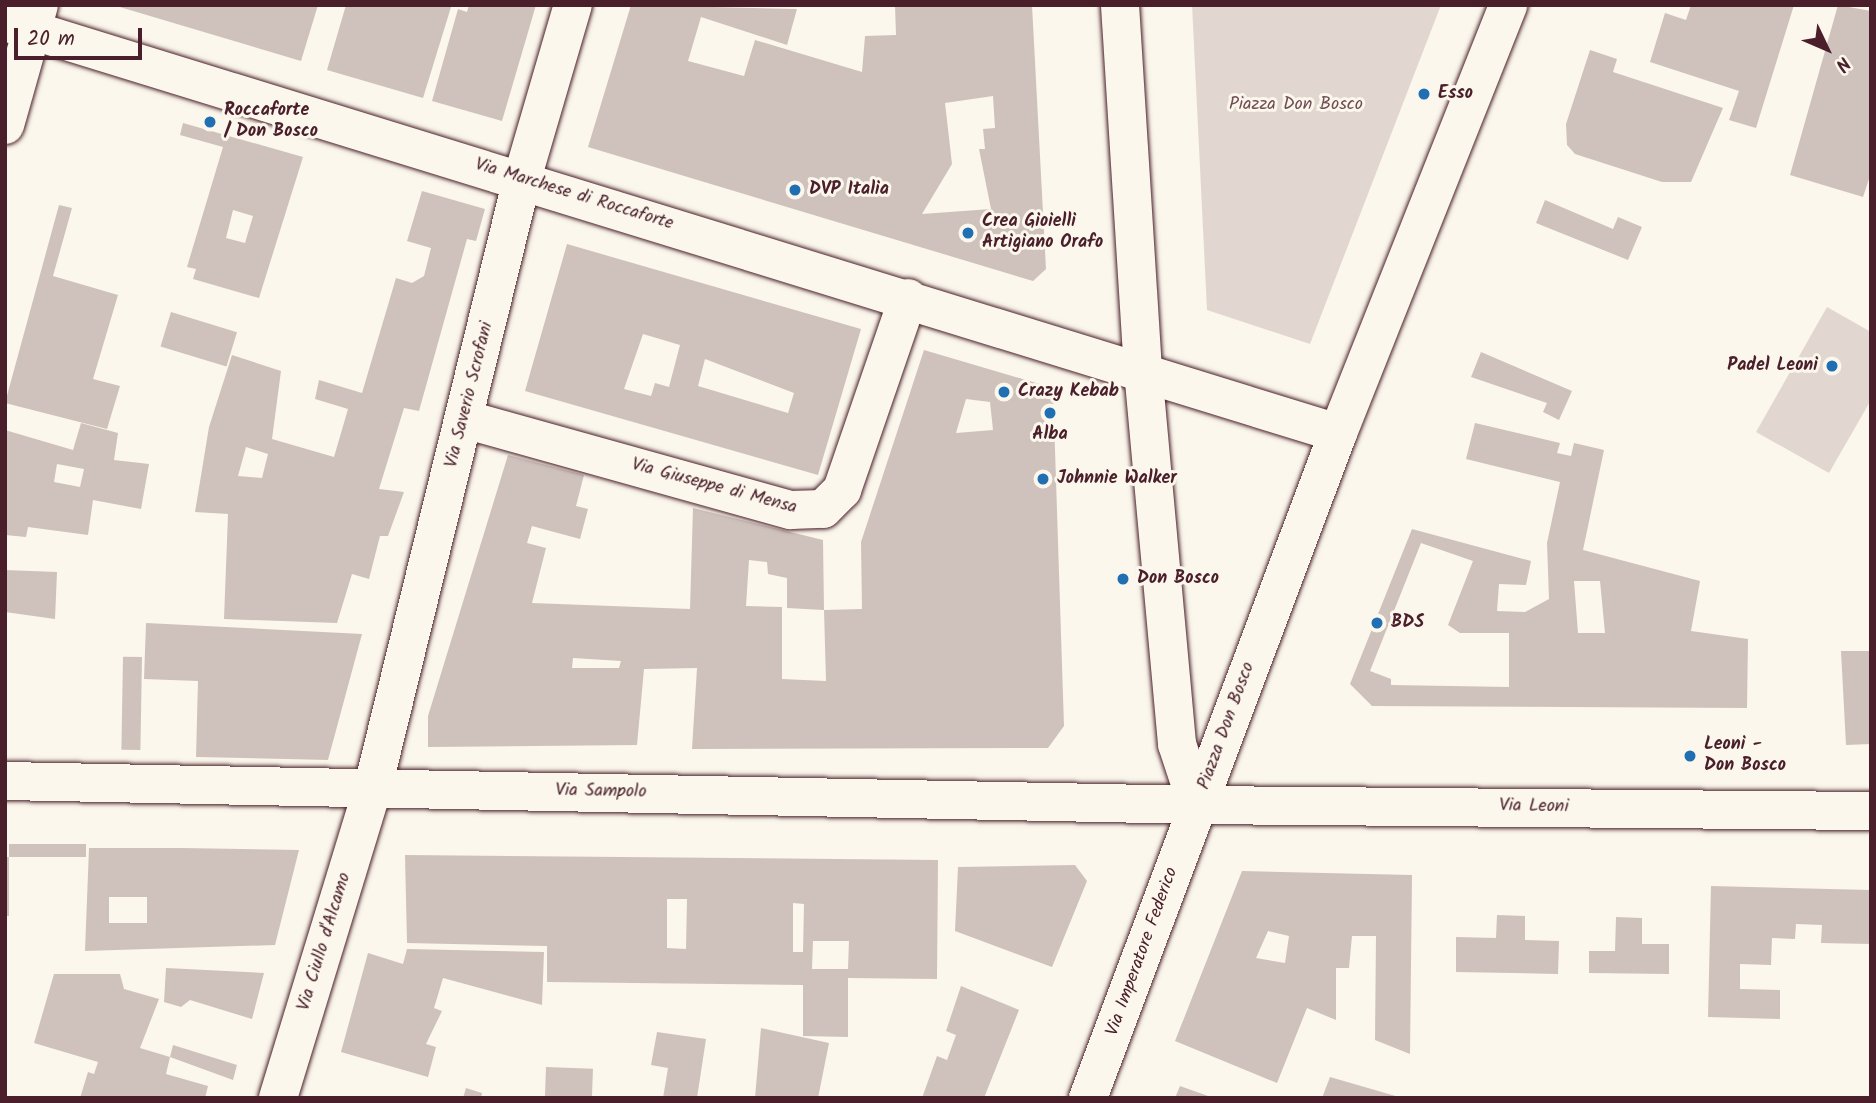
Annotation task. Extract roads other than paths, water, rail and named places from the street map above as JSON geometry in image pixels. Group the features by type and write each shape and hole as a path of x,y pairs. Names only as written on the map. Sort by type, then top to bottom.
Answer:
{"street":[{"name":"Via Saverio Scrofani","path":"373,786 522,179 573,5"},
{"name":"Piazza Don Bosco","path":"1121,5 1143,370 1177,744 1197,805"},
{"name":"Piazza Don Bosco","path":"1197,805 1338,433 1508,5"},
{"name":"Via Marchese di Roccaforte","path":"25,19 522,179 1143,370"},
{"path":"5,125 25,19"},
{"name":"Via Giuseppe di Mensa","path":"464,419 791,510 823,509 842,490 908,298"},
{"path":"1143,370 1338,433"},
{"name":"Via Sampolo","path":"5,781 373,786 1197,805"},
{"name":"Via Ciullo d'Alcamo","path":"278,1098 373,786"},
{"name":"Via Leoni","path":"1197,805 1871,811"},
{"name":"Via Imperatore Federico","path":"1088,1098 1197,805"}],"place":[{"name":"Esso","path":"1424,94"},
{"name":"Roccaforte / Don Bosco","path":"210,122"},
{"name":"DVP Italia","path":"795,190"},
{"name":"Crea Gioielli Artigiano Orafo","path":"968,233"},
{"name":"Padel Leoni","path":"1832,366"},
{"name":"Crazy Kebab","path":"1004,392"},
{"name":"Alba","path":"1050,413"},
{"name":"Johnnie Walker","path":"1043,479"},
{"name":"Don Bosco","path":"1123,579"},
{"name":"BDS","path":"1377,623"},
{"name":"Leoni - Don Bosco","path":"1690,756"}]}
